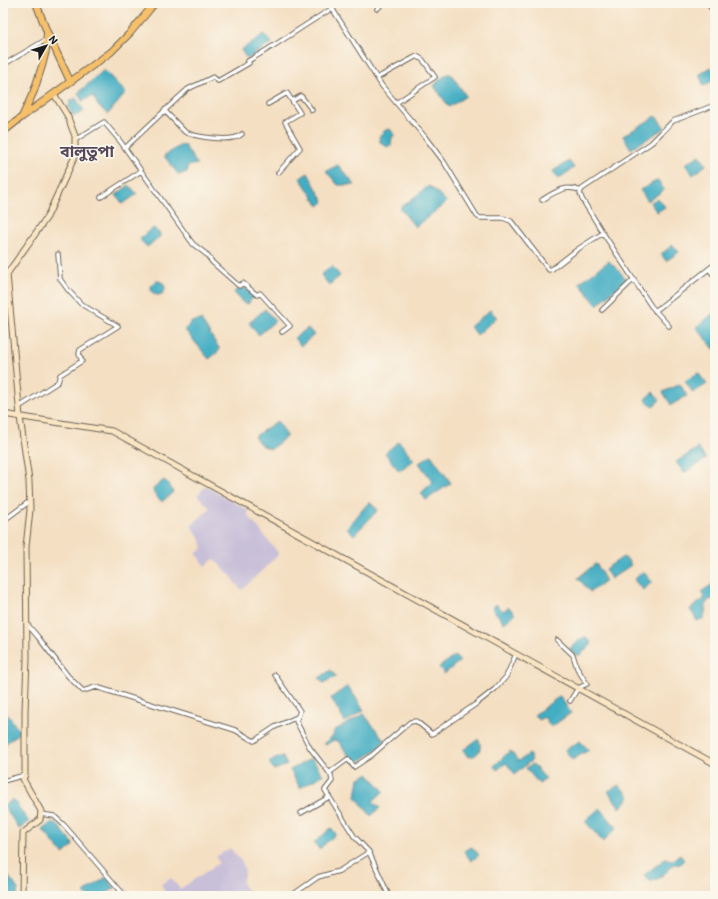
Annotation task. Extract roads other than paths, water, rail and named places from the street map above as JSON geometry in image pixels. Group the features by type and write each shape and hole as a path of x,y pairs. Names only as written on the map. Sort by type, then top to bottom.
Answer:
{"highway":[{"path":"36,3 47,36 70,81"},
{"path":"3,132 111,52 130,33 155,3"},
{"path":"709,3 715,11"},
{"path":"22,117 40,75 46,51 47,36"}],"main road":[{"path":"22,896 23,834 40,820 41,811 23,779 25,775 27,624 26,547 30,501 29,481 20,417 7,274 47,217 75,156 75,136 67,115 54,94"},
{"path":"3,414 112,431 715,764"}],"street":[{"path":"330,3 377,78 444,162 477,216 480,218 503,218 511,221 547,268 552,269 578,249 603,233"},
{"path":"377,9 382,3"},
{"path":"125,148 188,89 213,77 218,81 249,63 248,61 271,48 311,20 333,8"},
{"path":"3,65 47,36"},
{"path":"377,78 416,56 423,60 435,76 396,103"},
{"path":"268,104 287,93 300,113 285,122 300,148 278,173"},
{"path":"292,101 301,96 312,110"},
{"path":"581,191 651,143 672,121 715,105"},
{"path":"164,110 185,132 190,134 204,137 233,138 239,138 242,134"},
{"path":"75,140 104,122 125,148 193,244 206,254 213,264 239,286 243,283 257,295 260,293 290,326 282,332"},
{"path":"101,196 141,171"},
{"path":"542,200 560,189 576,189 581,191"},
{"path":"581,191 580,193 582,199 603,233 655,310 669,326"},
{"path":"19,406 58,382 60,375 82,361 80,350 118,326 82,304 68,290 60,279 58,254"},
{"path":"655,310 715,264"},
{"path":"709,269 715,277"},
{"path":"602,310 634,279"},
{"path":"3,521 30,501"},
{"path":"27,624 68,676 84,691 96,687 235,730 254,741 275,727 297,717"},
{"path":"557,640 573,655 577,668 587,684 578,688 570,701"},
{"path":"329,773 348,759 354,767 372,755 410,722 416,721 432,734 476,704 499,686 506,677 516,654"},
{"path":"275,675 300,711 296,721 310,748 329,773 332,781 325,790 354,836 369,852 389,896"},
{"path":"3,781 25,775"},
{"path":"301,813 329,797"},
{"path":"40,814 54,816 64,825 125,896"},
{"path":"291,896 318,877 339,871 369,852"}],"water":[{"path":"264,34 272,43 247,59 241,50"},
{"path":"711,67 715,72 715,79 704,86 699,75"},
{"path":"104,70 126,93 108,114 98,106 93,96 82,101 78,93"},
{"path":"447,74 451,74 466,96 449,107 434,86"},
{"path":"76,98 84,111 73,116 68,107 70,104 69,102"},
{"path":"656,116 665,128 631,149 623,136"},
{"path":"389,129 395,135 392,137 391,146 387,147 380,142 379,137 384,131"},
{"path":"181,145 185,146 197,164 188,166 187,172 179,175 164,156"},
{"path":"700,155 706,165 693,175 685,164"},
{"path":"569,161 574,168 558,179 553,171"},
{"path":"338,165 355,185 338,185 326,171"},
{"path":"308,173 324,202 319,206 300,178"},
{"path":"658,180 664,190 648,201 640,190"},
{"path":"129,185 137,194 123,204 116,195"},
{"path":"429,186 447,202 415,227 400,208"},
{"path":"658,198 665,207 657,212 650,203"},
{"path":"154,228 160,234 160,237 147,247 141,241 141,238"},
{"path":"673,245 679,252 666,261 661,254"},
{"path":"609,261 627,279 597,305 579,283"},
{"path":"332,266 340,276 329,285 321,275"},
{"path":"158,281 163,283 165,288 163,293 158,295 153,293 151,288 153,283"},
{"path":"240,288 247,289 253,297 248,304 243,303 234,292"},
{"path":"265,309 275,321 259,335 249,323"},
{"path":"490,310 497,317 477,335 470,327"},
{"path":"715,312 715,350 696,327"},
{"path":"201,320 219,348 219,351 209,359 185,330 191,322"},
{"path":"308,328 314,335 301,346 294,338"},
{"path":"698,373 707,384 693,393 685,381"},
{"path":"680,384 687,396 671,405 663,392"},
{"path":"653,392 660,400 652,407 645,399"},
{"path":"277,421 287,436 271,449 261,445 254,437"},
{"path":"399,441 414,460 399,471 385,453"},
{"path":"698,448 706,459 684,473 676,462"},
{"path":"431,455 451,483 426,500 421,493 433,482 419,463"},
{"path":"164,480 169,484 173,492 161,501 154,494 153,489"},
{"path":"369,502 378,510 354,535 347,528"},
{"path":"623,557 628,560 631,565 611,579 605,569"},
{"path":"595,564 606,581 590,592 578,578"},
{"path":"643,571 652,582 643,590 634,580"},
{"path":"715,583 715,598 707,601 704,618 697,621 690,609 704,599 702,591"},
{"path":"496,604 503,611 509,607 515,614 504,623 492,608"},
{"path":"586,637 591,642 591,645 580,655 576,655 570,650 570,648 582,638"},
{"path":"455,656 460,661 444,674 439,667"},
{"path":"331,670 336,677 323,683 319,678"},
{"path":"348,686 364,710 345,722 331,698"},
{"path":"560,696 571,713 551,727 544,717 539,720 534,715"},
{"path":"5,711 20,732 3,746 3,713"},
{"path":"364,714 385,741 376,750 355,764 338,741 334,740 327,744 323,744 334,735 333,732 335,730"},
{"path":"479,740 480,750 474,756 468,757 463,750"},
{"path":"580,741 589,750 572,760 565,750"},
{"path":"510,751 519,761 529,754 532,760 515,774 506,763 497,770 494,766"},
{"path":"282,756 287,765 274,770 269,762"},
{"path":"312,758 323,775 300,788 290,770"},
{"path":"533,764 546,779 539,784 526,768"},
{"path":"368,774 384,791 373,801 380,808 371,816 356,797 359,778"},
{"path":"619,785 630,797 620,808 608,791"},
{"path":"13,799 29,822 19,829 4,806"},
{"path":"600,808 617,828 603,842 585,821"},
{"path":"52,823 56,823 72,842 73,846 63,854 43,830"},
{"path":"331,828 336,834 319,849 314,843"},
{"path":"472,847 479,855 471,861 464,851"},
{"path":"680,855 684,860 679,865 675,864 657,879 651,881 644,875 665,859 672,861"},
{"path":"3,869 18,889 17,896 3,896"},
{"path":"106,877 115,888 103,896 87,896 84,893"}],"district":[{"name":"বালুতুপা","path":"87,151"}]}
